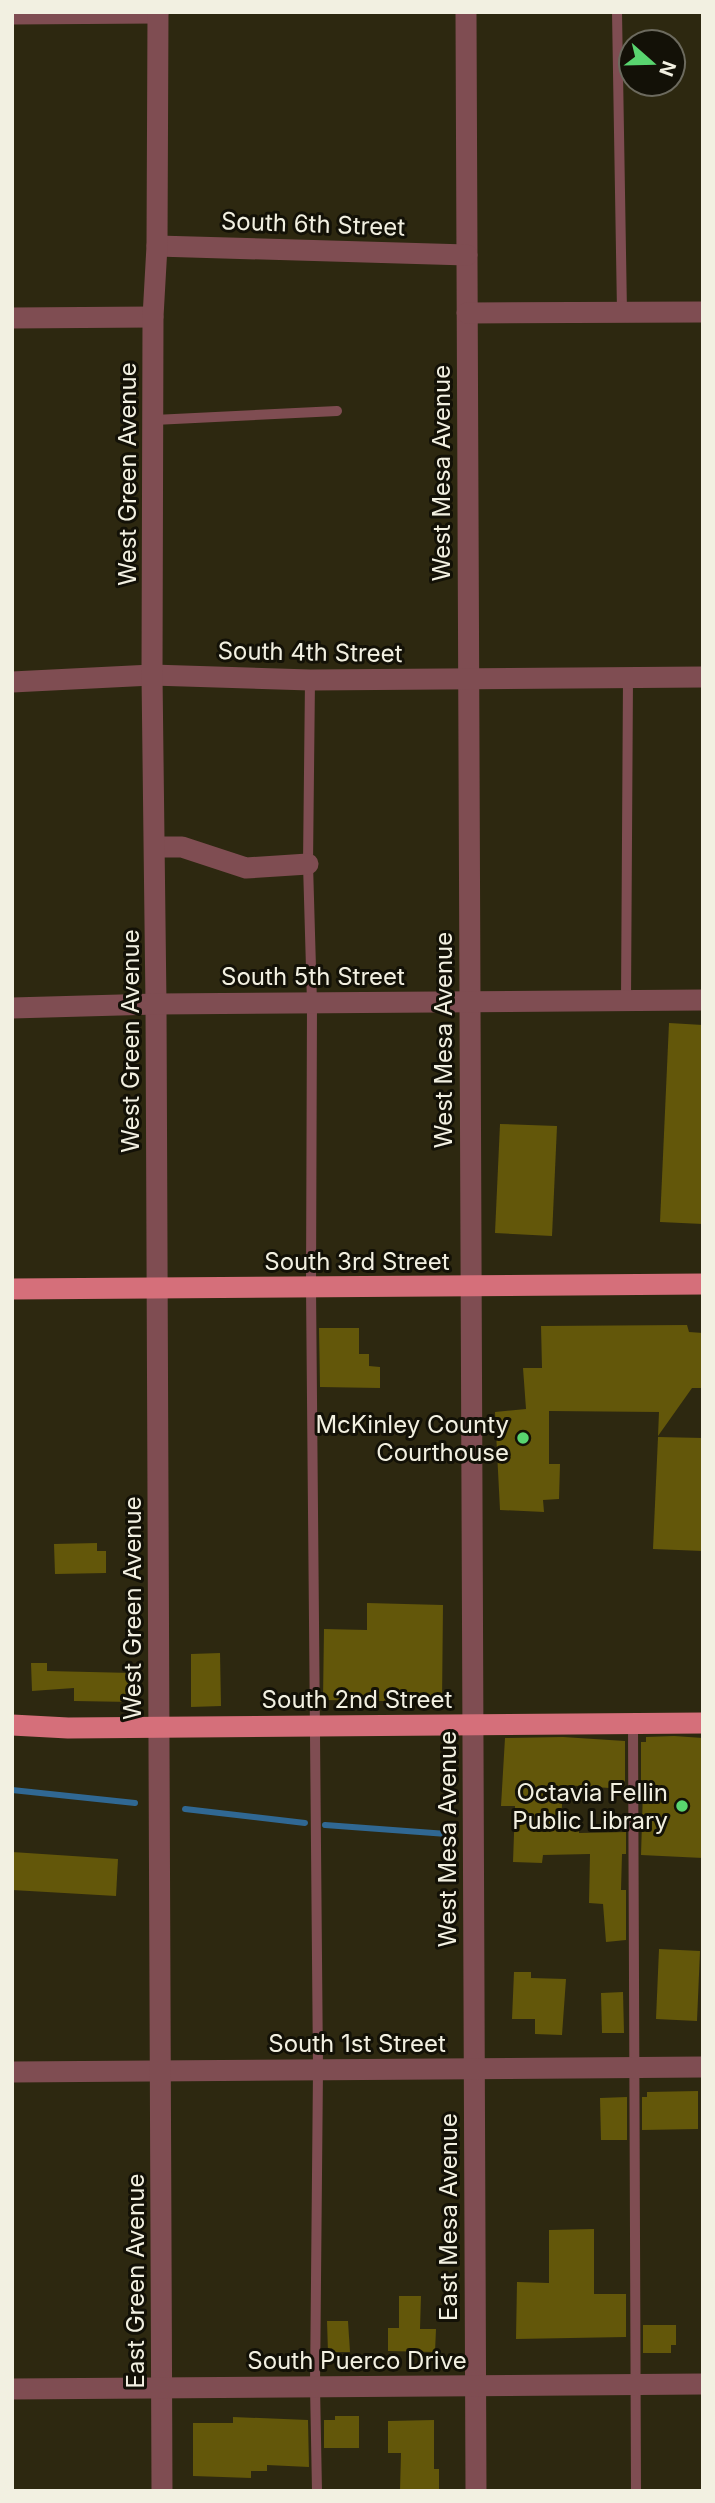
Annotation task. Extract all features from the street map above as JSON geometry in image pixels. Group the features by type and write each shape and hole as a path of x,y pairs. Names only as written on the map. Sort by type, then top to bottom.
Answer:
{"main road":[{"name":"South 3rd Street","path":"12,1289 703,1284"},
{"name":"South 2nd Street","path":"12,1725 68,1728 703,1723"}],"street":[{"name":"West Mesa Avenue","path":"466,12 474,2068"},
{"path":"12,13 158,13"},
{"name":"West Green Avenue","path":"158,13 157,246 153,317 152,676 156,1004 160,2071"},
{"name":"South 6th Street","path":"157,246 467,255"},
{"path":"467,313 703,312"},
{"path":"12,318 153,317"},
{"path":"12,682 152,676"},
{"name":"South 4th Street","path":"152,676 310,680 468,679"},
{"path":"468,679 703,677"},
{"path":"155,847 182,847 246,868 308,864"},
{"path":"470,1002 703,1000"},
{"name":"South 5th Street","path":"156,1004 470,1002"},
{"path":"12,1008 156,1004"},
{"name":"South 1st Street","path":"12,2072 703,2067"},
{"name":"East Mesa Avenue","path":"474,2068 475,2491"},
{"name":"East Green Avenue","path":"160,2071 162,2491"},
{"name":"South Puerco Drive","path":"12,2389 703,2384"}],"lane":[{"path":"617,12 622,312"},
{"path":"154,420 337,411"},
{"path":"626,1000 628,678"},
{"path":"310,680 308,864 312,1003 311,1287 318,2070 315,2386 317,2491"},
{"path":"634,1724 636,2491"}],"building":[{"path":"669,1023 703,1025 703,1224 660,1222"},
{"path":"500,1124 557,1126 552,1236 495,1233"},
{"name":"McKinley County Courthouse","path":"687,1325 689,1332 703,1333 703,1388 692,1388 658,1436 659,1412 549,1411 549,1464 560,1464 559,1499 543,1500 544,1512 500,1510 495,1412 526,1409 523,1368 542,1368 541,1326"},
{"path":"319,1328 359,1328 359,1354 369,1354 369,1366 380,1367 380,1388 320,1387"},
{"path":"658,1437 703,1438 703,1551 653,1549"},
{"path":"97,1543 97,1551 106,1551 106,1573 55,1574 54,1544"},
{"path":"367,1603 443,1605 442,1702 323,1700 324,1629 367,1630"},
{"path":"220,1653 221,1706 191,1707 191,1654"},
{"path":"31,1663 47,1663 47,1671 133,1673 132,1702 74,1701 74,1688 32,1691"},
{"path":"563,1737 625,1741 625,1789 563,1785 561,1825 579,1825 579,1833 626,1832 621,1890 626,1890 626,1940 606,1942 603,1904 589,1903 590,1854 543,1855 542,1863 513,1862 515,1806 501,1806 505,1738"},
{"path":"646,1737 703,1738 703,1858 641,1855 641,1742 646,1742"},
{"path":"12,1852 118,1859 116,1896 12,1890"},
{"path":"659,1949 700,1951 697,2021 656,2019"},
{"path":"514,1972 531,1972 531,1978 566,1979 562,2035 535,2034 535,2019 512,2019"},
{"path":"623,1992 624,2033 602,2033 601,1993"},
{"path":"698,2091 698,2129 642,2130 642,2097 647,2097 647,2092"},
{"path":"627,2097 627,2140 601,2140 600,2098"},
{"path":"594,2229 594,2294 626,2294 626,2337 516,2339 517,2282 549,2283 549,2230"},
{"path":"399,2296 421,2296 420,2329 436,2329 435,2352 388,2351 388,2328 399,2328"},
{"path":"327,2321 348,2321 350,2352 328,2352"},
{"path":"643,2325 676,2325 676,2345 671,2345 671,2353 643,2353"},
{"path":"335,2416 359,2416 359,2448 324,2448 324,2420 335,2420"},
{"path":"233,2417 308,2420 309,2467 267,2465 267,2471 251,2471 251,2478 193,2476 193,2423 233,2423"},
{"path":"434,2420 434,2469 439,2469 439,2491 400,2491 401,2453 388,2453 388,2421"}],"waterway":[{"path":"12,1790 135,1803"},
{"path":"185,1809 305,1823"},
{"path":"325,1825 447,1834"}],"place":[{"name":"McKinley County Courthouse","path":"523,1438"},
{"name":"Octavia Fellin Public Library","path":"682,1806"}]}
